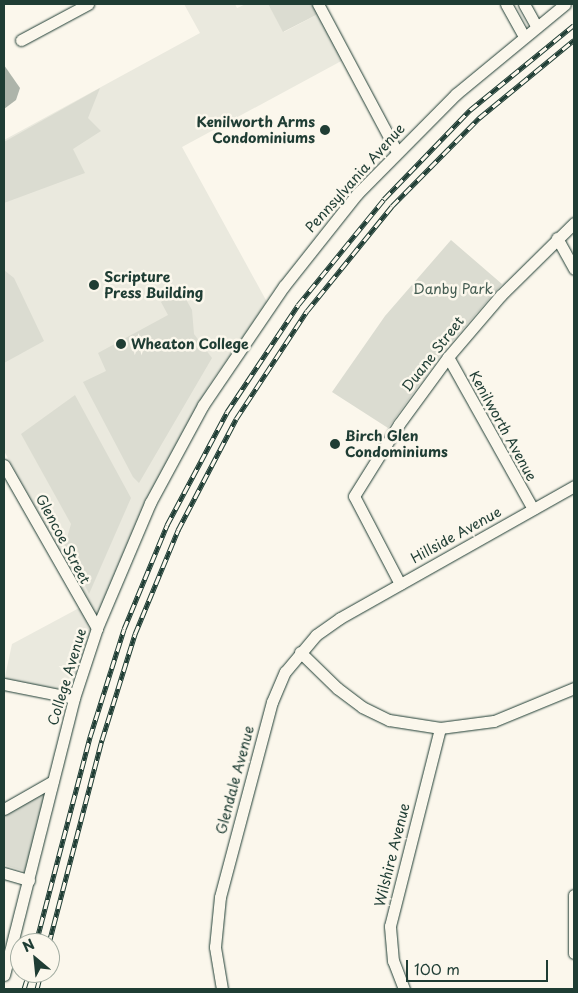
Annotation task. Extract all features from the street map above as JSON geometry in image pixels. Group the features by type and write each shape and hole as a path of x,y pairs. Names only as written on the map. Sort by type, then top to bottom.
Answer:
{"street":[{"path":"21,40 88,4"},
{"path":"318,4 397,152"},
{"path":"506,4 524,36"},
{"path":"524,4 536,26"},
{"name":"Pennsylvania Avenue","path":"203,404 301,262 358,194 397,152 456,94 565,4"},
{"name":"Duane Street","path":"400,584 354,496 404,417 448,357 502,295 574,223"},
{"path":"557,238 574,270"},
{"name":"Kenilworth Avenue","path":"448,357 533,509"},
{"name":"College Avenue","path":"4,974 74,698 97,628 150,503 203,404"},
{"name":"Glencoe Street","path":"4,465 97,628"},
{"name":"Hillside Avenue","path":"352,611 574,486"},
{"name":"Glendale Avenue","path":"222,989 215,948 220,897 272,702 285,672 300,652 328,626 352,611"},
{"path":"300,652 362,706 388,720 440,728 494,722 574,688"},
{"path":"4,684 74,698"},
{"name":"Wilshire Avenue","path":"404,989 393,961 390,926 440,728"},
{"path":"4,809 53,781"},
{"path":"4,873 29,880"},
{"path":"574,895 574,953"}],"shaded area":[{"name":"Wheaton College","path":"184,4 235,4 237,8 246,4 268,4 284,32 320,13 345,59 182,147 267,302 209,385 145,504 96,617 4,451 4,140 200,33"},
{"path":"4,65 20,88 16,100 4,109"},
{"path":"81,607 94,629 73,696 4,681 12,644"}],"green space":[{"path":"268,4 315,4 320,13 283,32"},
{"path":"100,88 88,118 101,131 73,149 85,173 4,203 4,142"},
{"name":"Danby Park","path":"451,240 502,284 441,354 388,428 332,392 385,316"},
{"path":"4,270 14,278 44,341 4,363"},
{"path":"179,287 192,310 194,334 212,358 139,483 133,477 83,382 106,371 98,353 168,315 161,302"},
{"path":"75,395 131,498 89,594 65,545 71,524 21,434"},
{"path":"49,786 27,872 4,865 4,812"}],"railway":[{"path":"39,933 90,737 124,629 167,525 227,412 298,305 384,199 470,110 574,25"},
{"path":"52,933 102,740 135,634 178,530 236,419 307,311 392,206 479,118 574,40"},
{"path":"24,989 26,983"},
{"path":"37,989 38,983"}],"place":[{"name":"Kenilworth Arms Condominiums","path":"325,130"},
{"name":"Scripture Press Building","path":"94,285"},
{"name":"Wheaton College","path":"121,344"},
{"name":"Birch Glen Condominiums","path":"335,444"}]}
